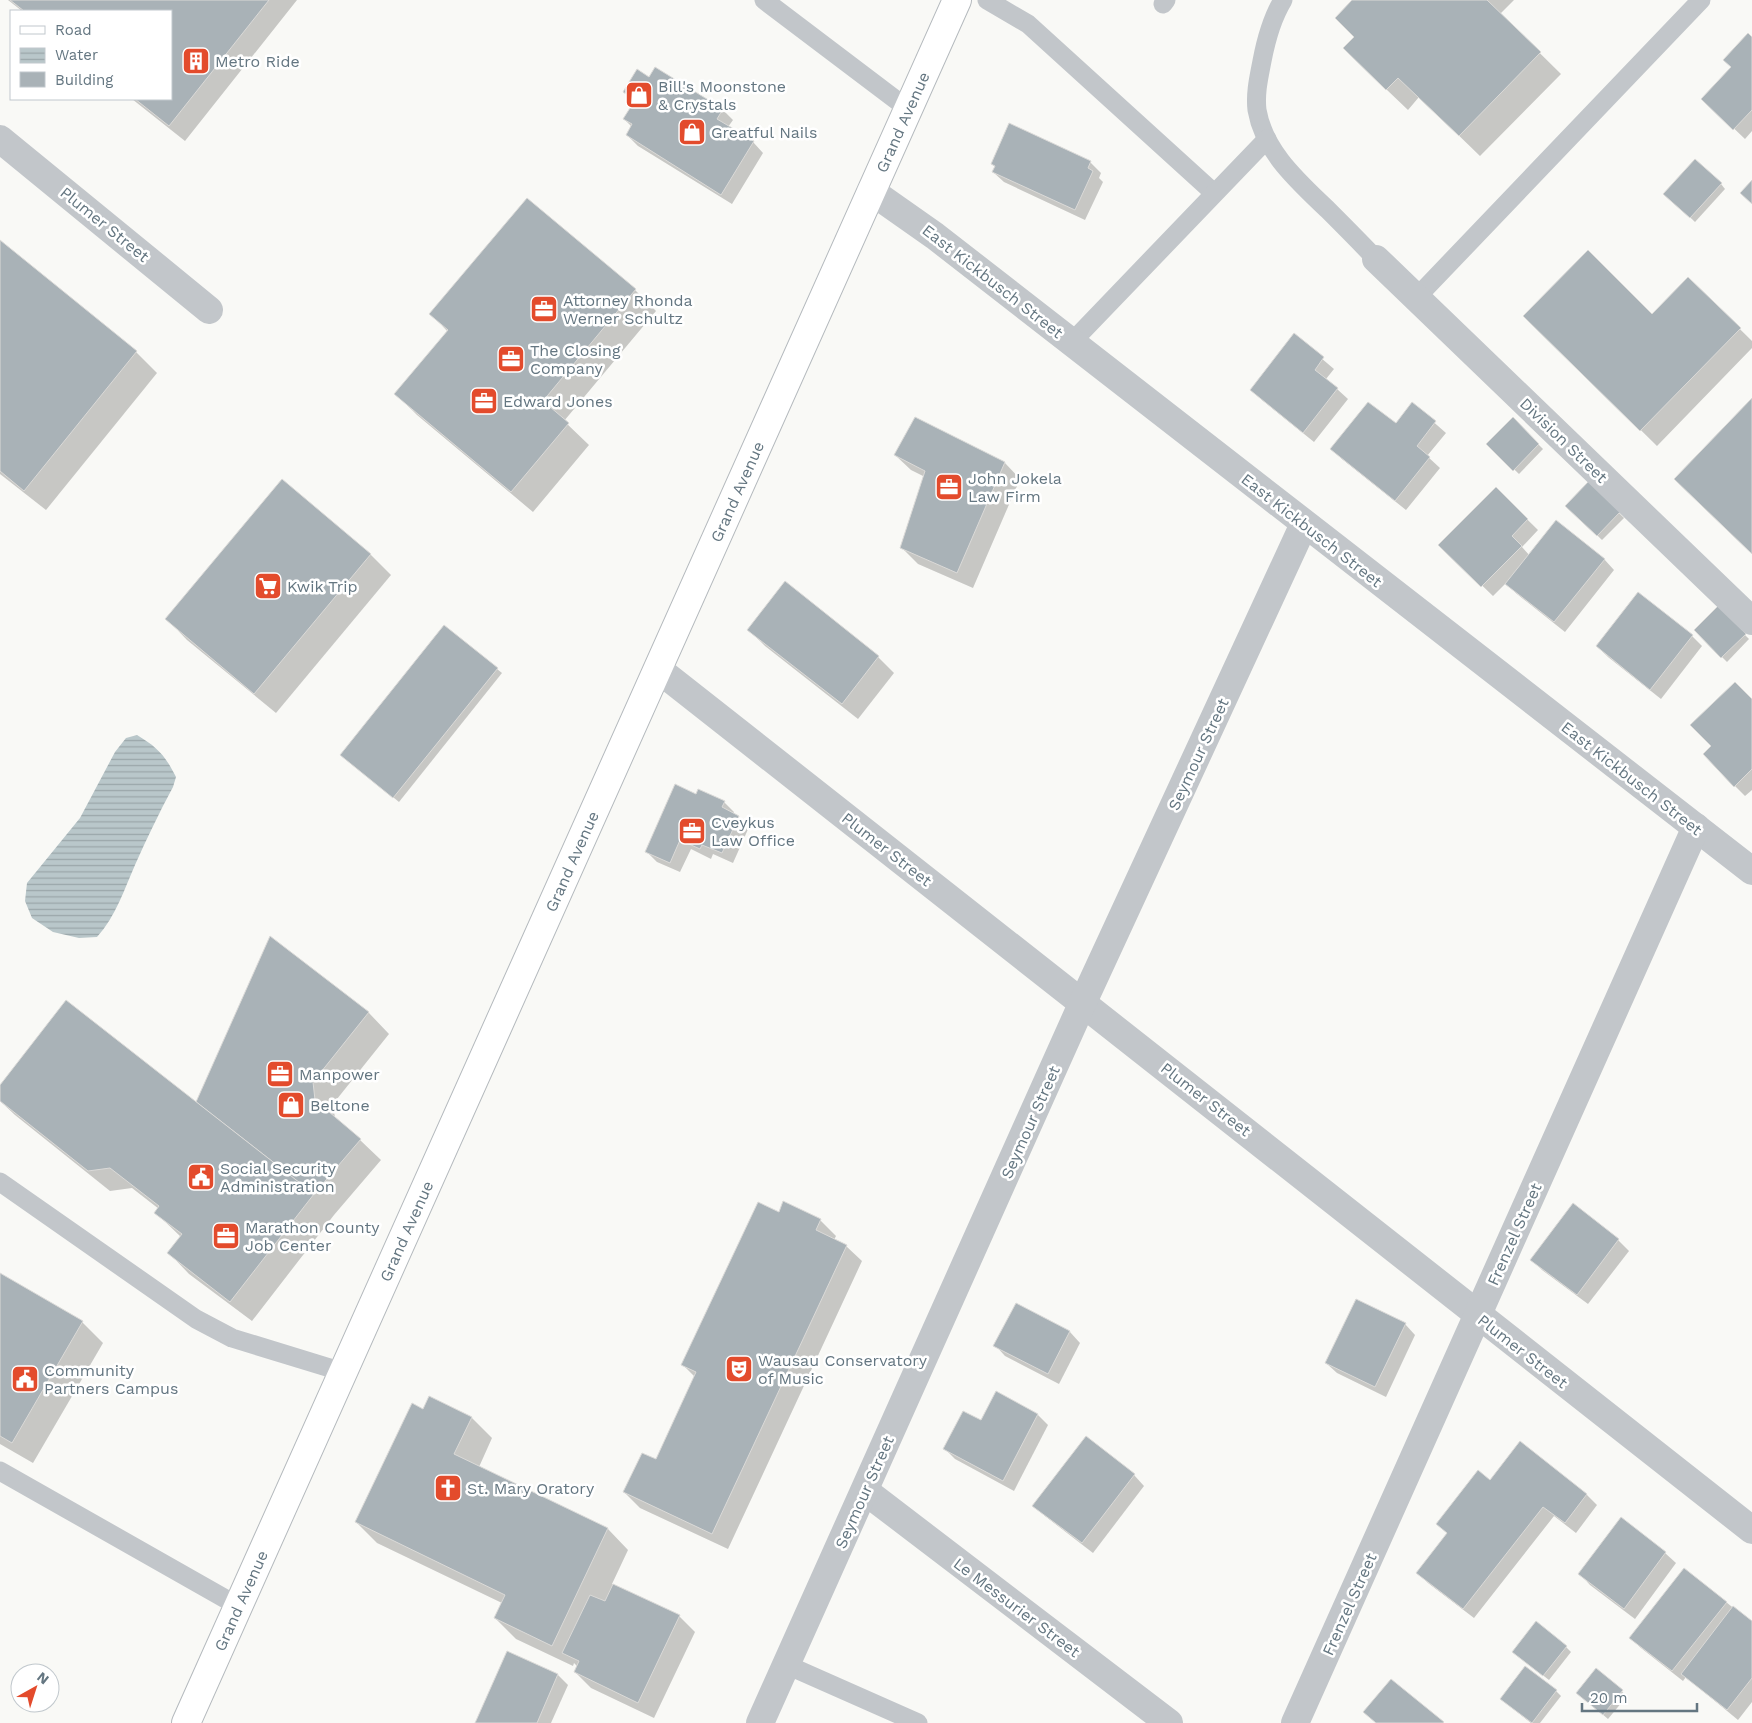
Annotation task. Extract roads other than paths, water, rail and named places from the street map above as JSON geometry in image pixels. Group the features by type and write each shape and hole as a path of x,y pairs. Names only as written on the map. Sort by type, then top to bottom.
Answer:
{"main road":[{"name":"Grand Avenue","path":"186,1723 659,670 957,0"}],"street":[{"name":"Plumer Street","path":"0,139 209,310"},
{"name":"East Kickbusch Street","path":"871,191 914,220 1751,870"},
{"name":"Division Street","path":"1376,259 1752,621"},
{"name":"Seymour Street","path":"760,1723 1083,1002 1304,524"},
{"name":"Plumer Street","path":"659,670 1752,1530"},
{"name":"Frenzel Street","path":"1296,1723 1696,827"},
{"name":"Le Messurier Street","path":"865,1491 1169,1723"}],"lane":[{"path":"764,0 908,110"},
{"path":"987,0 1028,24 1214,193"},
{"path":"1283,0 1274,15 1269,32 1257,91 1258,111 1267,139 1286,167 1376,259"},
{"path":"1416,298 1701,0"},
{"path":"1072,343 1267,139"},
{"path":"0,1182 196,1319 232,1338 343,1372"},
{"path":"0,1471 238,1606"},
{"path":"787,1665 918,1723"}],"water":[{"path":"137,735 164,757 176,777 173,787 114,912 104,929 97,937 79,938 53,932 32,918 25,901 27,883 80,818 115,752 126,738"}],"place":[{"name":"Metro Ride","path":"196,61"},
{"name":"Bill's Moonstone & Crystals","path":"639,95"},
{"name":"Greatful Nails","path":"692,132"},
{"name":"Attorney Rhonda Werner Schultz","path":"544,309"},
{"name":"The Closing Company","path":"511,359"},
{"name":"Edward Jones","path":"484,401"},
{"name":"John Jokela Law Firm","path":"949,487"},
{"name":"Kwik Trip","path":"268,586"},
{"name":"Cveykus Law Office","path":"692,831"},
{"name":"Manpower","path":"280,1074"},
{"name":"Beltone","path":"291,1105"},
{"name":"Social Security Administration","path":"201,1177"},
{"name":"Marathon County Job Center","path":"226,1236"},
{"name":"Wausau Conservatory of Music","path":"739,1369"},
{"name":"Community Partners Campus","path":"25,1379"},
{"name":"St. Mary Oratory","path":"448,1488"}]}
